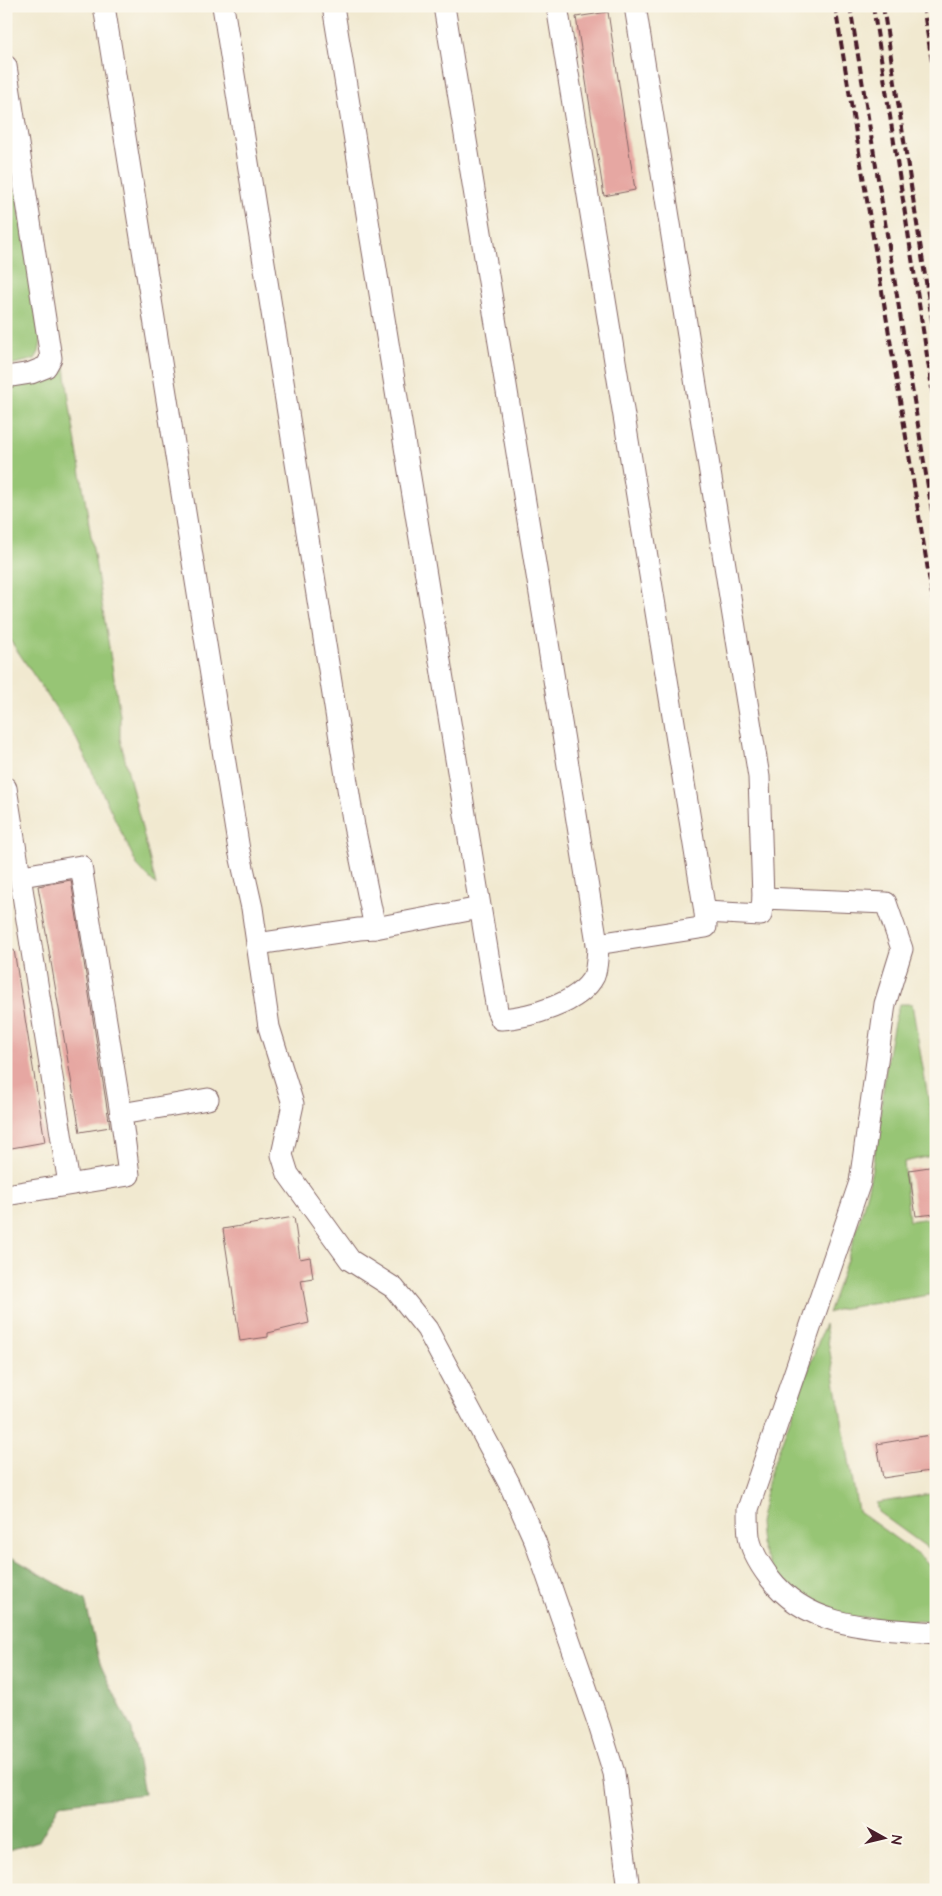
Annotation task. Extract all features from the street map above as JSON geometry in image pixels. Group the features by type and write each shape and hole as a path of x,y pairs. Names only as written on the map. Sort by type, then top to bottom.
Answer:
{"lane":[{"path":"104,6 239,850 252,908 269,1028 293,1104 282,1154 288,1174 350,1260 394,1288 427,1330 509,1483 535,1541 611,1765 629,1890"},
{"path":"223,6 354,826 375,928"},
{"path":"333,6 480,908 497,1010 501,1019 541,1012 580,992 594,976 597,944 444,6"},
{"path":"558,6 706,927 597,944"},
{"path":"635,6 758,777 763,898 761,915 705,912"},
{"path":"6,66 51,358 46,367 6,377"},
{"path":"6,788 22,876 69,1184"},
{"path":"6,1194 129,1175 81,866 22,876"},
{"path":"763,898 886,903 902,949 885,1004 860,1182 748,1509 749,1538 760,1564 778,1589 819,1617 841,1623 936,1633"},
{"path":"257,944 359,928 375,928 480,908"},
{"path":"121,1114 208,1099"}],"green space":[{"path":"6,128 41,342 35,359 6,366"},
{"path":"65,366 120,715 120,739 156,885 137,865 76,738 6,634 6,386 56,379 62,374"},
{"path":"899,1004 912,1004 936,1144 934,1153 927,1157 904,1162 909,1221 936,1217 936,1294 839,1309 828,1313 862,1213 867,1192 875,1151 890,1040"},
{"path":"825,1324 858,1511 920,1556 936,1570 936,1622 855,1617 827,1610 774,1574 761,1545 759,1523 770,1473"},
{"path":"936,1493 936,1554 878,1512 876,1503"},
{"path":"6,1554 85,1600 100,1664 132,1730 144,1794 60,1804 39,1841 6,1851"}],"building":[{"path":"608,12 635,190 604,196 576,17"},
{"path":"71,880 110,1127 80,1132 38,886"},
{"path":"14,950 45,1142 6,1149 6,951"},
{"path":"936,1166 936,1214 916,1216 909,1170"},
{"path":"294,1217 300,1259 310,1257 313,1278 301,1280 309,1323 268,1333 268,1337 240,1341 223,1229"},
{"path":"936,1434 936,1470 883,1478 877,1444"}],"railway":[{"path":"835,6 936,619"},
{"path":"850,6 936,536"},
{"path":"873,6 936,414"},
{"path":"883,6 936,346"},
{"path":"923,6 936,87"}]}
